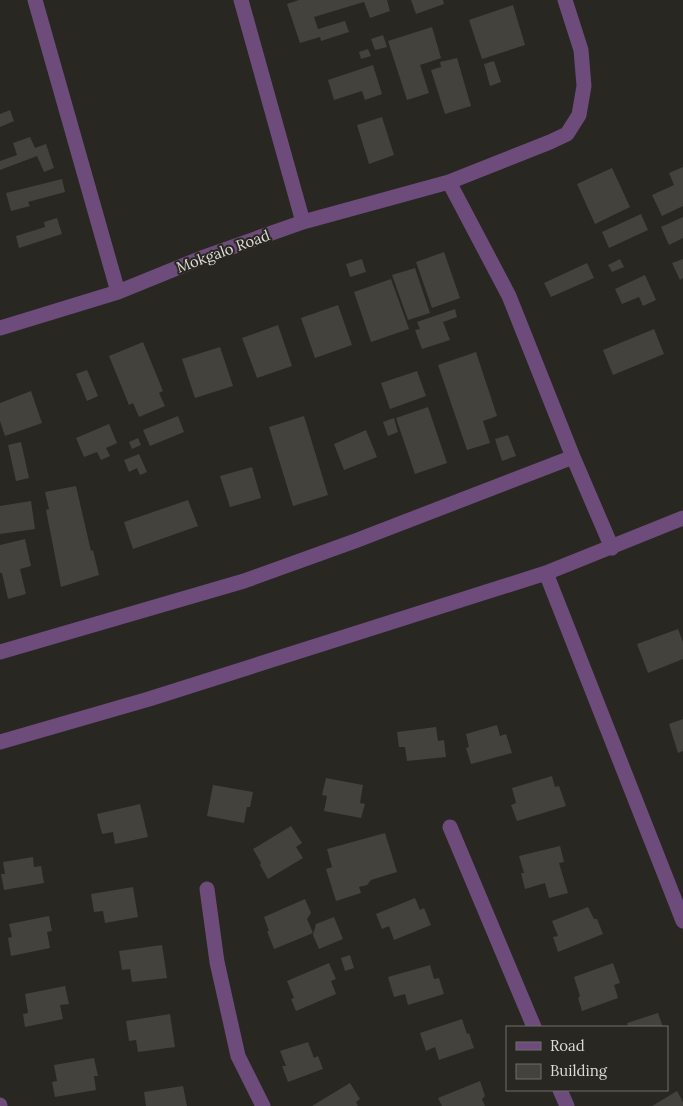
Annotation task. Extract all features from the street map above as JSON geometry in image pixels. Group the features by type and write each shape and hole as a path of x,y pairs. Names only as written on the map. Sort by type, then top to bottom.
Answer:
{"street":[{"path":"35,0 118,292"},
{"path":"241,0 303,222"},
{"name":"Mokgalo Road","path":"0,328 118,292 204,257 303,222 449,182 567,134 579,115 584,86 582,50 565,0"},
{"path":"449,182 509,296 573,457 612,548"},
{"path":"0,652 244,582 573,457"},
{"path":"0,742 149,699 546,573 683,518"},
{"path":"546,573 683,921"},
{"path":"450,826 534,1026"},
{"path":"207,889 217,962 238,1056 263,1106"},
{"path":"560,1091 567,1106"}],"building":[{"path":"299,0 387,0 390,11 370,18 364,2 314,17 318,29 345,21 349,32 321,41 320,37 300,43 287,4"},
{"path":"411,0 443,0 444,4 416,14"},
{"path":"513,5 525,45 482,59 469,20"},
{"path":"432,27 441,58 420,65 429,93 407,100 388,41"},
{"path":"383,35 387,47 375,50 371,39"},
{"path":"368,49 371,56 361,59 359,52"},
{"path":"457,58 471,106 445,114 431,70 441,67 440,62"},
{"path":"494,61 501,82 490,86 484,64"},
{"path":"373,65 382,94 365,100 362,91 334,100 328,80"},
{"path":"10,110 14,121 0,127 0,114"},
{"path":"382,117 394,155 369,164 357,125"},
{"path":"30,137 35,148 46,144 54,168 44,172 37,156 0,170 0,161 17,155 13,143"},
{"path":"683,167 683,206 662,216 652,195 674,185 669,173"},
{"path":"612,168 630,207 595,224 577,184"},
{"path":"62,179 65,192 28,202 30,206 11,211 6,193"},
{"path":"641,214 648,230 609,248 602,232"},
{"path":"683,217 683,238 669,245 661,227"},
{"path":"57,218 62,234 19,248 16,236 45,227 44,222"},
{"path":"444,252 460,298 432,308 416,262"},
{"path":"362,259 366,272 350,277 346,264"},
{"path":"620,259 624,267 612,272 608,265"},
{"path":"683,259 683,278 680,280 672,263"},
{"path":"587,263 594,278 551,297 544,283"},
{"path":"415,268 430,313 408,320 392,275"},
{"path":"645,275 656,300 643,306 639,297 622,304 615,289"},
{"path":"391,279 409,329 371,342 354,292"},
{"path":"338,305 352,345 315,358 301,318"},
{"path":"455,309 457,317 443,322 450,340 422,349 415,330 420,329 417,322"},
{"path":"278,325 292,366 257,378 242,338"},
{"path":"654,329 664,354 613,375 603,350"},
{"path":"143,342 163,391 159,393 165,406 139,417 133,403 129,405 109,356"},
{"path":"220,347 233,386 195,398 182,359"},
{"path":"476,352 497,416 483,421 490,443 467,450 438,365"},
{"path":"87,370 98,396 87,401 76,374"},
{"path":"417,371 426,396 390,409 381,383"},
{"path":"31,391 42,423 5,436 0,421 0,403"},
{"path":"428,407 447,463 415,474 396,418"},
{"path":"178,416 184,432 150,446 143,430"},
{"path":"304,416 328,495 293,506 269,427"},
{"path":"394,418 398,432 388,436 383,422"},
{"path":"109,424 117,443 106,448 110,456 101,460 97,452 84,457 76,438"},
{"path":"366,430 377,457 344,470 334,444"},
{"path":"508,435 516,456 502,461 495,439"},
{"path":"138,438 141,445 132,449 129,442"},
{"path":"21,442 29,478 16,481 8,445"},
{"path":"139,454 147,472 140,475 137,468 129,472 124,460"},
{"path":"252,467 261,498 230,507 220,476"},
{"path":"76,486 91,551 93,550 99,575 61,587 46,510 49,509 45,492"},
{"path":"188,500 198,526 133,549 124,522"},
{"path":"31,501 35,529 0,534 0,506"},
{"path":"25,539 31,566 20,569 26,594 8,599 2,573 0,573 0,545"},
{"path":"678,629 683,642 683,659 648,673 637,644"},
{"path":"683,719 683,751 678,753 669,724"},
{"path":"497,725 500,736 506,734 512,753 471,764 466,748 469,747 466,734"},
{"path":"436,727 438,741 444,740 446,757 407,761 405,747 399,747 397,732"},
{"path":"552,776 555,787 559,786 566,806 517,821 511,805 516,803 512,788"},
{"path":"326,778 363,785 360,803 365,804 361,818 324,811 327,796 322,795"},
{"path":"213,785 253,792 250,807 247,807 244,823 207,816"},
{"path":"140,804 148,837 115,844 113,832 102,834 97,814"},
{"path":"291,826 302,843 296,847 303,858 268,879 253,849"},
{"path":"385,833 397,872 371,880 367,885 359,887 361,893 336,901 326,869 332,867 327,849"},
{"path":"560,846 564,862 559,863 568,893 549,898 545,883 525,889 521,873 524,873 519,856"},
{"path":"33,857 34,867 41,866 44,883 4,890 1,874 5,874 3,862"},
{"path":"133,887 138,917 105,923 103,911 94,912 91,894"},
{"path":"415,898 420,910 424,908 431,925 394,940 389,926 382,929 376,914"},
{"path":"305,899 311,913 307,919 313,933 274,949 264,917"},
{"path":"588,907 594,919 597,919 603,934 558,952 553,937 558,936 552,921"},
{"path":"49,916 52,931 47,932 50,948 11,956 8,938 12,937 9,924"},
{"path":"334,917 343,939 319,949 313,935 316,924"},
{"path":"162,945 167,978 132,982 130,969 122,970 119,951"},
{"path":"350,955 354,968 345,971 341,958"},
{"path":"329,963 336,979 331,981 336,994 296,1011 291,999 294,998 287,981"},
{"path":"613,963 620,983 614,985 618,998 582,1011 574,977"},
{"path":"430,965 434,979 439,978 444,994 408,1005 405,994 394,997 388,977"},
{"path":"65,986 69,1004 60,1005 63,1019 25,1027 23,1014 28,1013 25,994"},
{"path":"658,1013 663,1026 628,1026 627,1023"},
{"path":"170,1014 175,1047 138,1052 136,1040 129,1041 126,1021"},
{"path":"462,1019 474,1048 439,1060 435,1047 426,1051 420,1033"},
{"path":"308,1042 314,1058 318,1056 323,1069 288,1082 282,1066 286,1066 280,1051"},
{"path":"94,1058 98,1076 94,1076 96,1090 55,1097 52,1082 57,1081 54,1065"},
{"path":"480,1081 485,1096 482,1099 485,1106 442,1106 438,1098"},
{"path":"350,1083 360,1099 356,1102 358,1106 312,1106"},
{"path":"183,1086 187,1106 146,1106 144,1092"},
{"path":"677,1091 683,1106 652,1106"}]}
